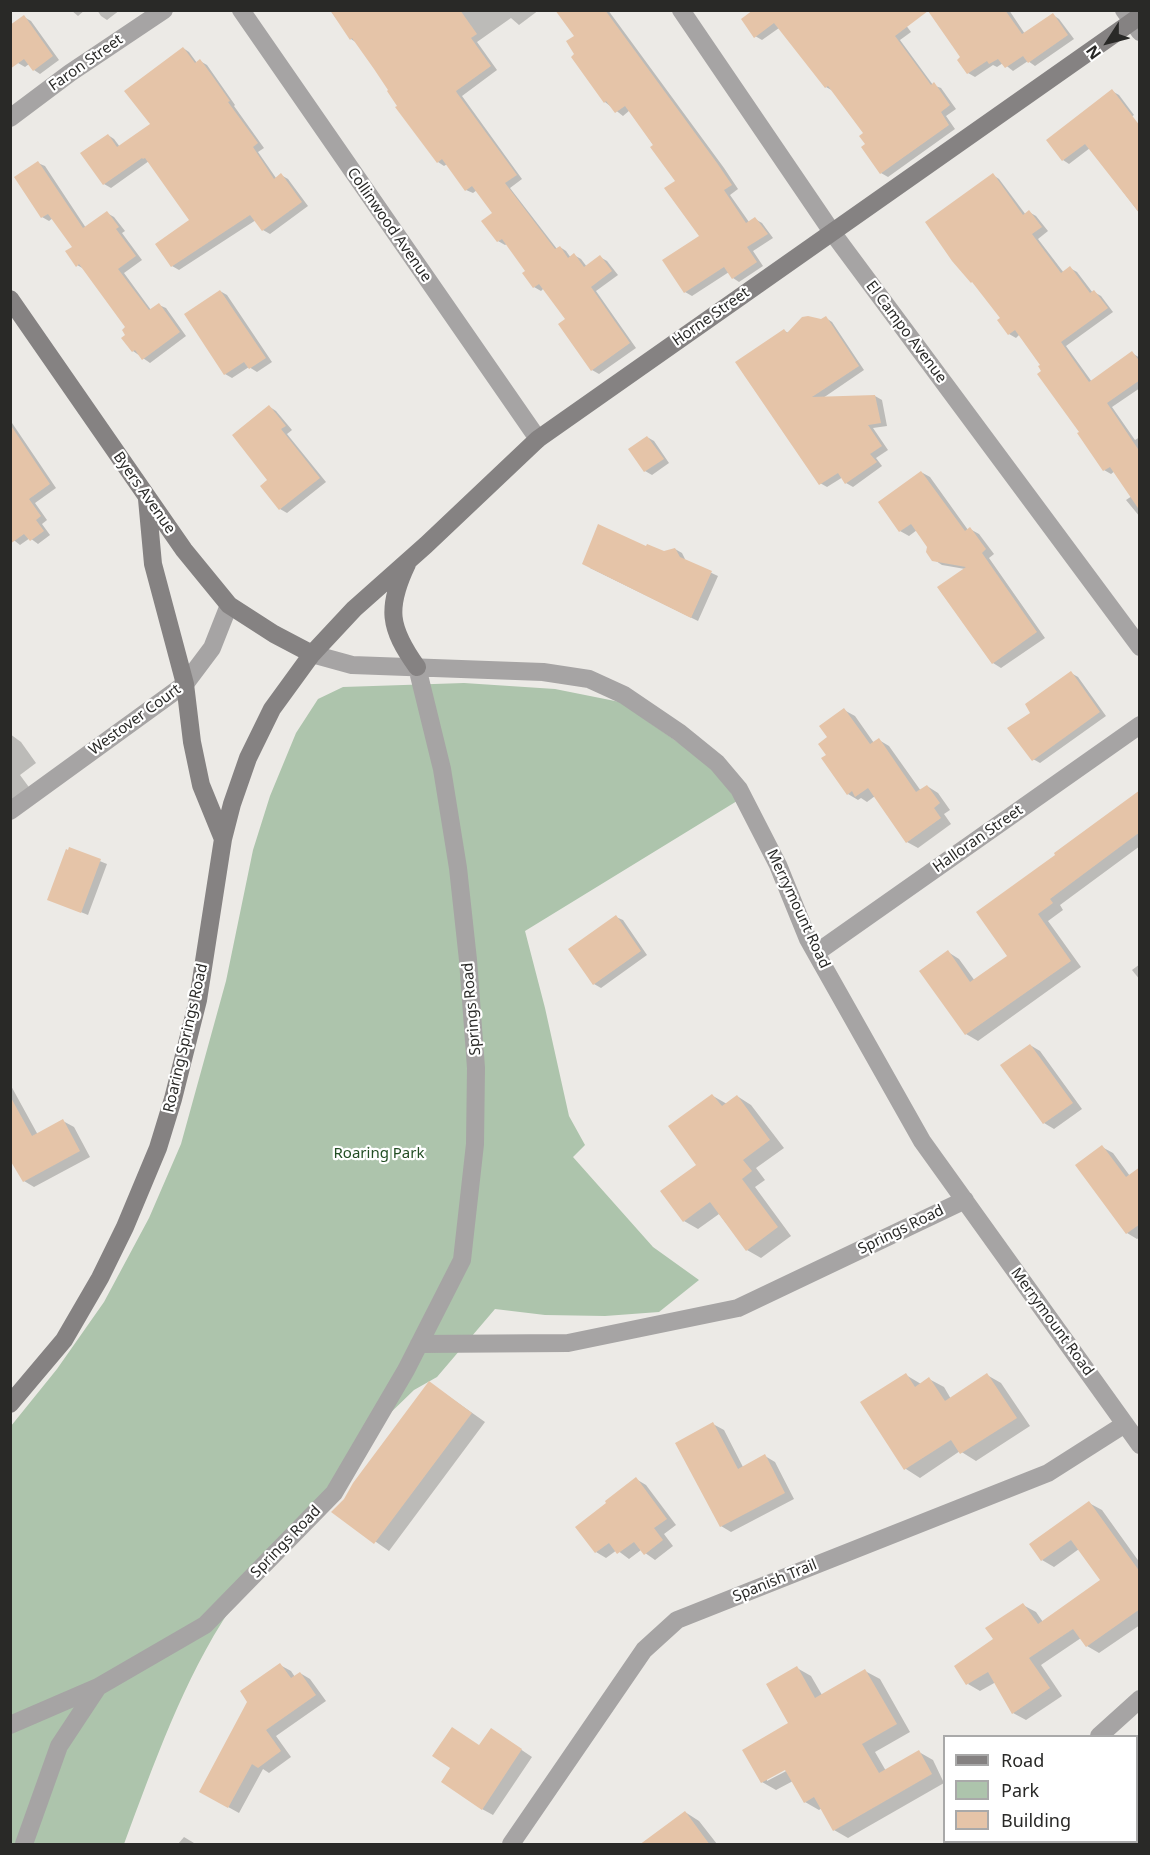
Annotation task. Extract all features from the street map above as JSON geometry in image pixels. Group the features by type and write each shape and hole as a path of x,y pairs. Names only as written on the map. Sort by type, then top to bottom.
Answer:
{"street":[{"name":"Faron Street","path":"10,118 70,73 164,10"},
{"name":"Collinwood Avenue","path":"241,10 538,439"},
{"name":"El Campo Avenue","path":"681,10 832,232 1140,647"},
{"name":"Horne Street","path":"312,654 354,609 538,439 1134,20"},
{"name":"Byers Avenue","path":"10,299 184,550 229,605 274,634 312,654"},
{"path":"147,498 153,564 185,684 192,742 201,785 223,839"},
{"path":"409,560 399,582 392,610 396,630 417,667"},
{"name":"Westover Court","path":"10,811 185,684 212,648 229,605"},
{"name":"Merrymount Road","path":"312,654 352,665 543,672 589,679 624,695 680,733 717,763 739,789 778,865 808,939 922,1141 1140,1445"},
{"name":"Roaring Springs Road","path":"10,1404 64,1340 100,1278 125,1227 158,1148 198,1000 223,839 232,804 253,748 272,709 312,654"},
{"name":"Springs Road","path":"10,1725 98,1687 205,1625 334,1493 406,1370 462,1260 475,1144 476,1068 468,960 458,868 442,769 417,667"},
{"name":"Halloran Street","path":"816,953 1140,725"},
{"name":"Springs Road","path":"419,1344 568,1343 738,1308 964,1200"},
{"name":"Spanish Trail","path":"512,1845 644,1650 677,1620 1048,1473 1125,1424"},
{"name":"Springs Road","path":"24,1845 59,1746 98,1687"},
{"path":"1101,1735 1140,1699"}],"green space":[{"name":"Roaring Park","path":"464,683 555,689 620,702 712,766 737,801 525,931 569,1116 585,1145 573,1157 653,1247 699,1280 659,1312 605,1316 545,1315 495,1309 437,1377 414,1390 383,1420 231,1608 184,1693 158,1753 124,1844 11,1844 11,1426 57,1369 104,1302 149,1218 181,1144 226,981 253,850 270,796 296,733 318,699 343,687"}],"building":[{"path":"330,10 460,10 477,34 471,38 491,66 456,91 457,93 517,175 505,183 555,249 560,246 568,258 574,253 584,267 600,255 612,271 591,287 630,343 591,371 558,324 565,319 539,284 533,288 522,273 525,271 502,239 497,242 481,221 492,213 472,186 465,191 442,159 437,163 395,107 397,106 374,69 352,38 350,40"},
{"path":"555,10 605,10 732,185 724,190 746,223 755,217 768,234 747,247 757,262 732,279 724,267 684,293 662,260 699,236 664,188 675,181 650,147 653,145 625,106 615,113 606,101 604,103 571,57 574,54 566,41 574,36"},
{"path":"753,10 1005,10 1022,34 1053,13 1068,35 1028,63 1023,56 1005,68 998,59 989,64 987,61 967,74 957,60 960,57 928,11 895,36 931,85 934,82 950,105 941,112 949,125 880,174 861,147 865,144 859,136 863,133 828,86 825,88 774,23 754,38 741,19"},
{"path":"24,15 53,56 33,71 24,59 10,69 10,25"},
{"path":"183,47 195,63 200,59 230,101 228,102 258,143 253,147 274,179 281,173 302,202 262,231 250,215 171,267 155,244 189,220 145,158 103,185 80,153 108,134 117,147 150,124 124,91"},
{"path":"1112,89 1140,126 1140,214 1085,144 1062,161 1046,140"},
{"path":"38,161 83,228 107,211 119,227 116,229 136,256 118,269 149,310 159,303 180,332 142,360 135,350 132,352 121,338 125,335 122,330 125,327 79,264 76,267 65,251 72,247 48,214 41,218 14,177"},
{"path":"993,173 1023,215 1029,210 1042,227 1032,234 1061,273 1070,266 1090,293 1094,290 1108,308 1061,342 1089,382 1132,351 1140,362 1140,380 1107,403 1140,452 1140,511 1110,467 1103,471 1077,433 1079,432 1037,374 1041,371 1038,366 1040,365 1015,330 1008,335 997,320 1000,318 952,261 925,222"},
{"path":"220,290 266,358 249,369 244,362 224,375 184,314"},
{"path":"826,316 859,366 812,397 875,395 881,423 868,425 882,446 870,454 877,462 845,484 838,473 819,485 735,362 784,329 787,333 802,317 821,319"},
{"path":"269,405 286,426 281,429 320,478 279,510 260,486 267,480 232,435"},
{"path":"10,424 50,484 29,499 41,516 36,520 44,531 30,541 24,534 10,544"},
{"path":"647,436 664,459 644,472 628,449"},
{"path":"921,471 965,531 970,527 986,549 982,553 1037,632 992,664 937,587 966,567 932,561 926,552 927,547 911,524 899,532 878,502"},
{"path":"598,524 646,546 647,544 664,551 675,548 680,557 712,571 691,618 582,564"},
{"path":"1071,671 1100,712 1032,761 1007,728 1030,713 1025,704"},
{"path":"844,708 870,744 879,738 916,792 927,785 940,803 934,808 941,818 906,843 868,788 855,797 852,791 847,795 821,758 826,755 818,744 827,737 819,726"},
{"path":"1140,790 1140,832 1050,899 1053,903 1038,914 1071,961 965,1035 919,971 948,950 970,982 1007,956 976,912"},
{"path":"69,847 101,859 81,913 47,900 66,849 68,850"},
{"path":"616,915 641,951 593,985 568,949"},
{"path":"1030,1044 1073,1103 1043,1124 1000,1065"},
{"path":"712,1094 722,1106 737,1095 770,1140 743,1160 752,1171 742,1179 778,1227 746,1251 710,1202 683,1222 660,1191 696,1165 668,1126"},
{"path":"10,1096 32,1136 63,1119 80,1151 23,1182 10,1160"},
{"path":"1102,1145 1126,1177 1140,1167 1140,1224 1126,1234 1075,1165"},
{"path":"906,1373 915,1387 929,1377 945,1401 987,1373 1017,1418 960,1454 951,1440 904,1470 860,1402"},
{"path":"429,1381 472,1413 374,1544 331,1512 344,1499 353,1483"},
{"path":"713,1422 738,1469 765,1454 785,1493 720,1527 675,1443"},
{"path":"636,1477 667,1519 654,1528 663,1540 644,1555 634,1542 617,1554 609,1543 595,1553 575,1527"},
{"path":"1089,1501 1140,1572 1140,1609 1086,1647 1073,1629 1029,1658 1050,1688 1012,1714 988,1672 966,1685 954,1666 993,1639 985,1628 1023,1603 1038,1624 1100,1580 1071,1540 1041,1561 1029,1544"},
{"path":"280,1663 291,1678 300,1672 316,1695 266,1730 281,1751 258,1768 252,1764 228,1808 199,1792 247,1702 240,1691"},
{"path":"797,1666 815,1698 865,1669 897,1724 862,1744 879,1773 919,1750 932,1774 833,1831 814,1797 804,1803 785,1770 761,1783 742,1750 788,1723 766,1684"},
{"path":"452,1727 479,1745 491,1728 522,1749 482,1810 441,1782 450,1768 432,1756"},
{"path":"685,1811 710,1845 639,1845"}]}
